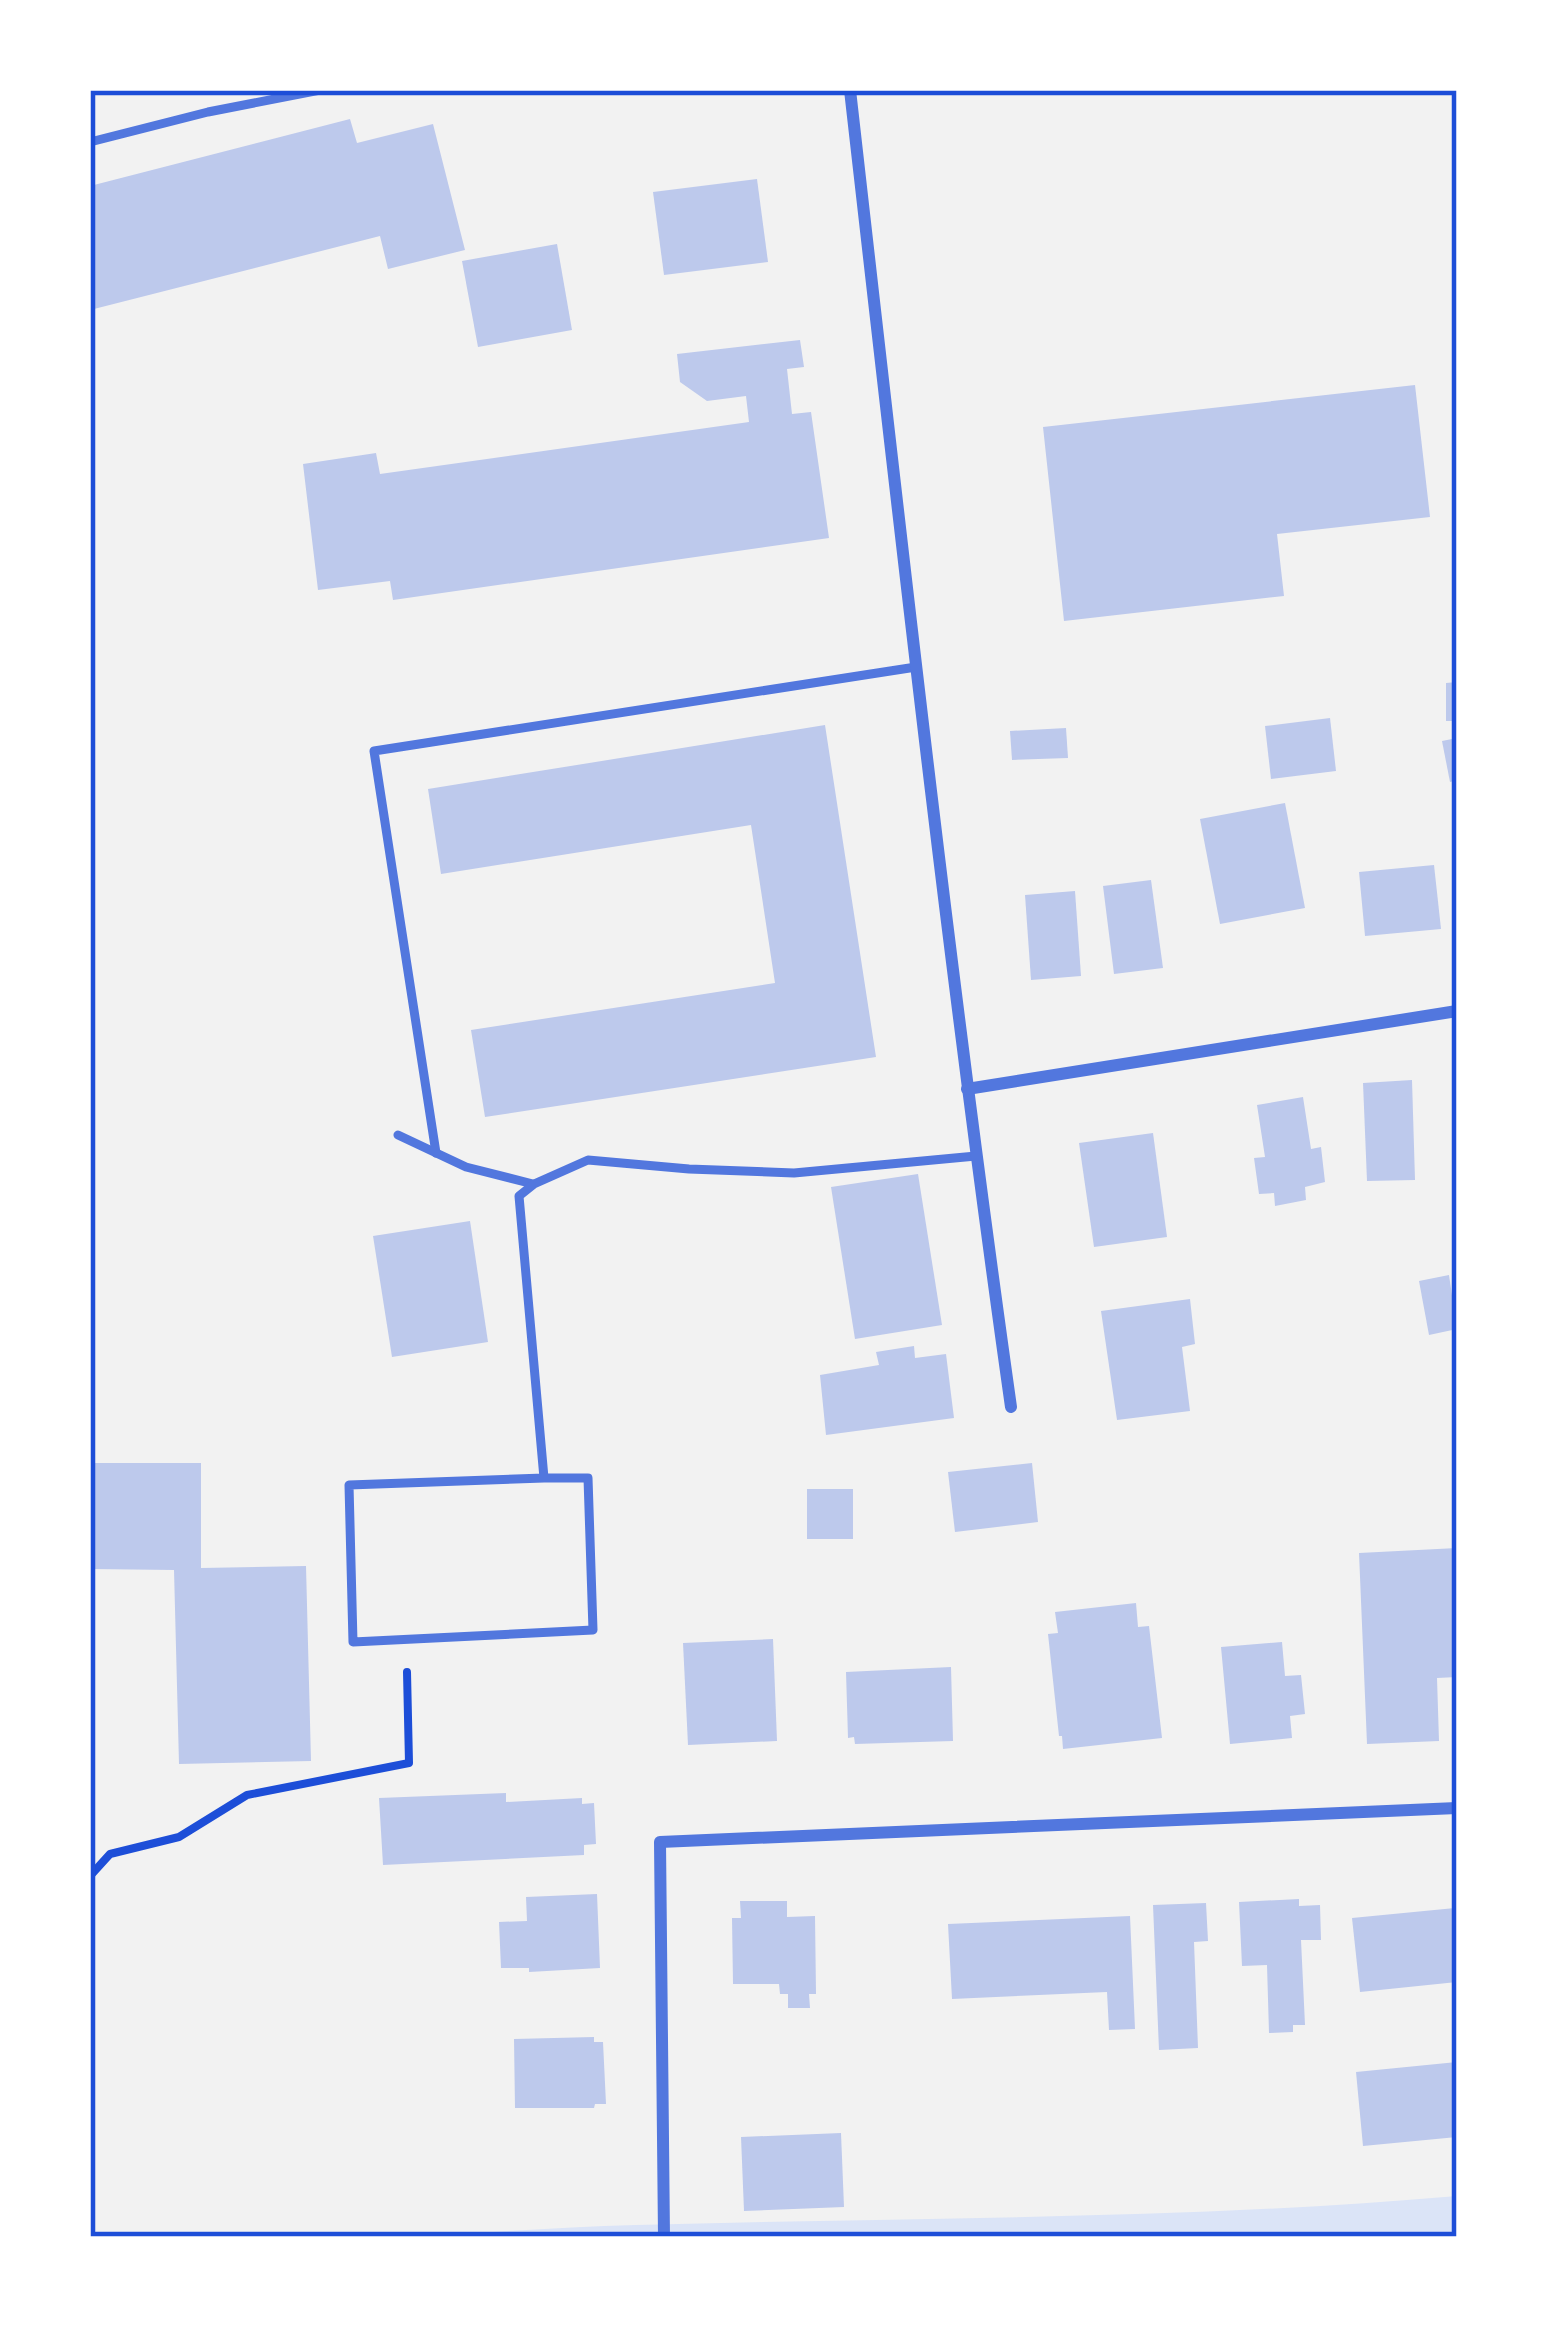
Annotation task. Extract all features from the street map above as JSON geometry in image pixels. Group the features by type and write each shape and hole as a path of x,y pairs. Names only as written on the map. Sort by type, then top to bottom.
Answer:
{"street":[{"path":"850,90 916,667 1011,1407"},
{"path":"968,1089 1457,1011"},
{"path":"664,2237 660,1842 1457,1808"}],"lane":[{"path":"90,142 320,90"},
{"path":"436,1154 374,751 916,667"},
{"path":"398,1135 466,1168 534,1184"},
{"path":"544,1478 519,1196 534,1184 588,1160 794,1173 976,1156"},
{"path":"544,1478 588,1478 593,1630 353,1642 349,1485 544,1478"}],"path":[{"path":"90,1876 110,1854 179,1838 247,1795 409,1763 407,1639"}],"shaded area":[{"path":"1457,2196 1457,2237 408,2237 636,2225 1150,2214"}],"building":[{"path":"350,119 357,143 433,124 465,250 388,269 380,236 90,310 90,186"},
{"path":"757,179 768,262 664,275 653,192"},
{"path":"557,244 572,330 478,347 462,261"},
{"path":"800,340 804,367 787,369 792,414 811,412 829,538 393,600 390,581 318,590 303,464 376,453 380,474 749,422 746,396 707,401 680,382 677,354"},
{"path":"1415,385 1430,517 1277,534 1284,596 1064,621 1043,427"},
{"path":"1457,682 1457,721 1446,721 1446,683"},
{"path":"1330,718 1336,771 1271,779 1265,726"},
{"path":"825,725 876,1057 485,1117 471,1030 775,983 751,825 441,874 428,789"},
{"path":"1066,728 1068,758 1012,760 1010,731"},
{"path":"1457,738 1457,780 1450,782 1442,741"},
{"path":"1285,803 1305,908 1220,924 1200,819"},
{"path":"1434,865 1441,929 1365,936 1359,872"},
{"path":"1151,880 1163,968 1114,974 1103,886"},
{"path":"1075,891 1081,976 1031,980 1025,895"},
{"path":"1412,1080 1415,1180 1367,1181 1363,1083"},
{"path":"1303,1097 1311,1149 1321,1147 1325,1182 1305,1187 1306,1200 1275,1206 1274,1193 1259,1194 1254,1158 1265,1157 1257,1105"},
{"path":"1153,1133 1167,1237 1094,1247 1079,1143"},
{"path":"918,1174 942,1325 855,1339 831,1187"},
{"path":"470,1221 488,1342 392,1357 373,1236"},
{"path":"1449,1275 1457,1329 1429,1335 1419,1281"},
{"path":"1190,1299 1195,1344 1182,1347 1190,1411 1117,1420 1101,1311"},
{"path":"914,1346 915,1358 946,1354 954,1418 826,1435 820,1375 879,1365 876,1352"},
{"path":"90,1463 201,1463 201,1568 306,1566 311,1761 179,1764 174,1570 90,1569"},
{"path":"1032,1463 1038,1522 955,1532 948,1472"},
{"path":"807,1489 853,1489 853,1539 807,1539"},
{"path":"1457,1548 1457,1677 1437,1678 1439,1741 1367,1744 1359,1553"},
{"path":"1136,1603 1138,1627 1149,1626 1162,1738 1063,1749 1048,1634 1058,1633 1055,1612"},
{"path":"773,1639 777,1741 688,1745 683,1643"},
{"path":"1282,1642 1285,1676 1301,1675 1305,1714 1290,1716 1292,1738 1230,1744 1221,1647"},
{"path":"951,1667 953,1741 855,1744 854,1737 848,1738 846,1672"},
{"path":"506,1793 506,1802 582,1798 582,1804 594,1803 596,1844 584,1845 584,1855 383,1865 379,1798"},
{"path":"597,1894 600,1968 529,1972 529,1968 501,1968 499,1922 527,1921 526,1897"},
{"path":"1299,1899 1299,1906 1320,1905 1321,1940 1301,1940 1305,2025 1293,2025 1293,2032 1269,2033 1267,1965 1242,1966 1239,1902"},
{"path":"740,1901 787,1901 787,1917 815,1916 816,1994 809,1994 810,2008 788,2008 788,1994 780,1994 779,1984 733,1984 732,1918 741,1918"},
{"path":"1206,1903 1208,1941 1194,1942 1198,2048 1159,2050 1153,1905"},
{"path":"1455,1908 1457,1982 1360,1992 1352,1918"},
{"path":"1130,1916 1135,2029 1109,2030 1107,1992 952,1999 948,1924"},
{"path":"594,2037 594,2042 603,2042 606,2104 515,2108 514,2039"},
{"path":"1457,2062 1457,2137 1363,2146 1356,2072"},
{"path":"841,2133 844,2207 744,2211 741,2137"}]}
